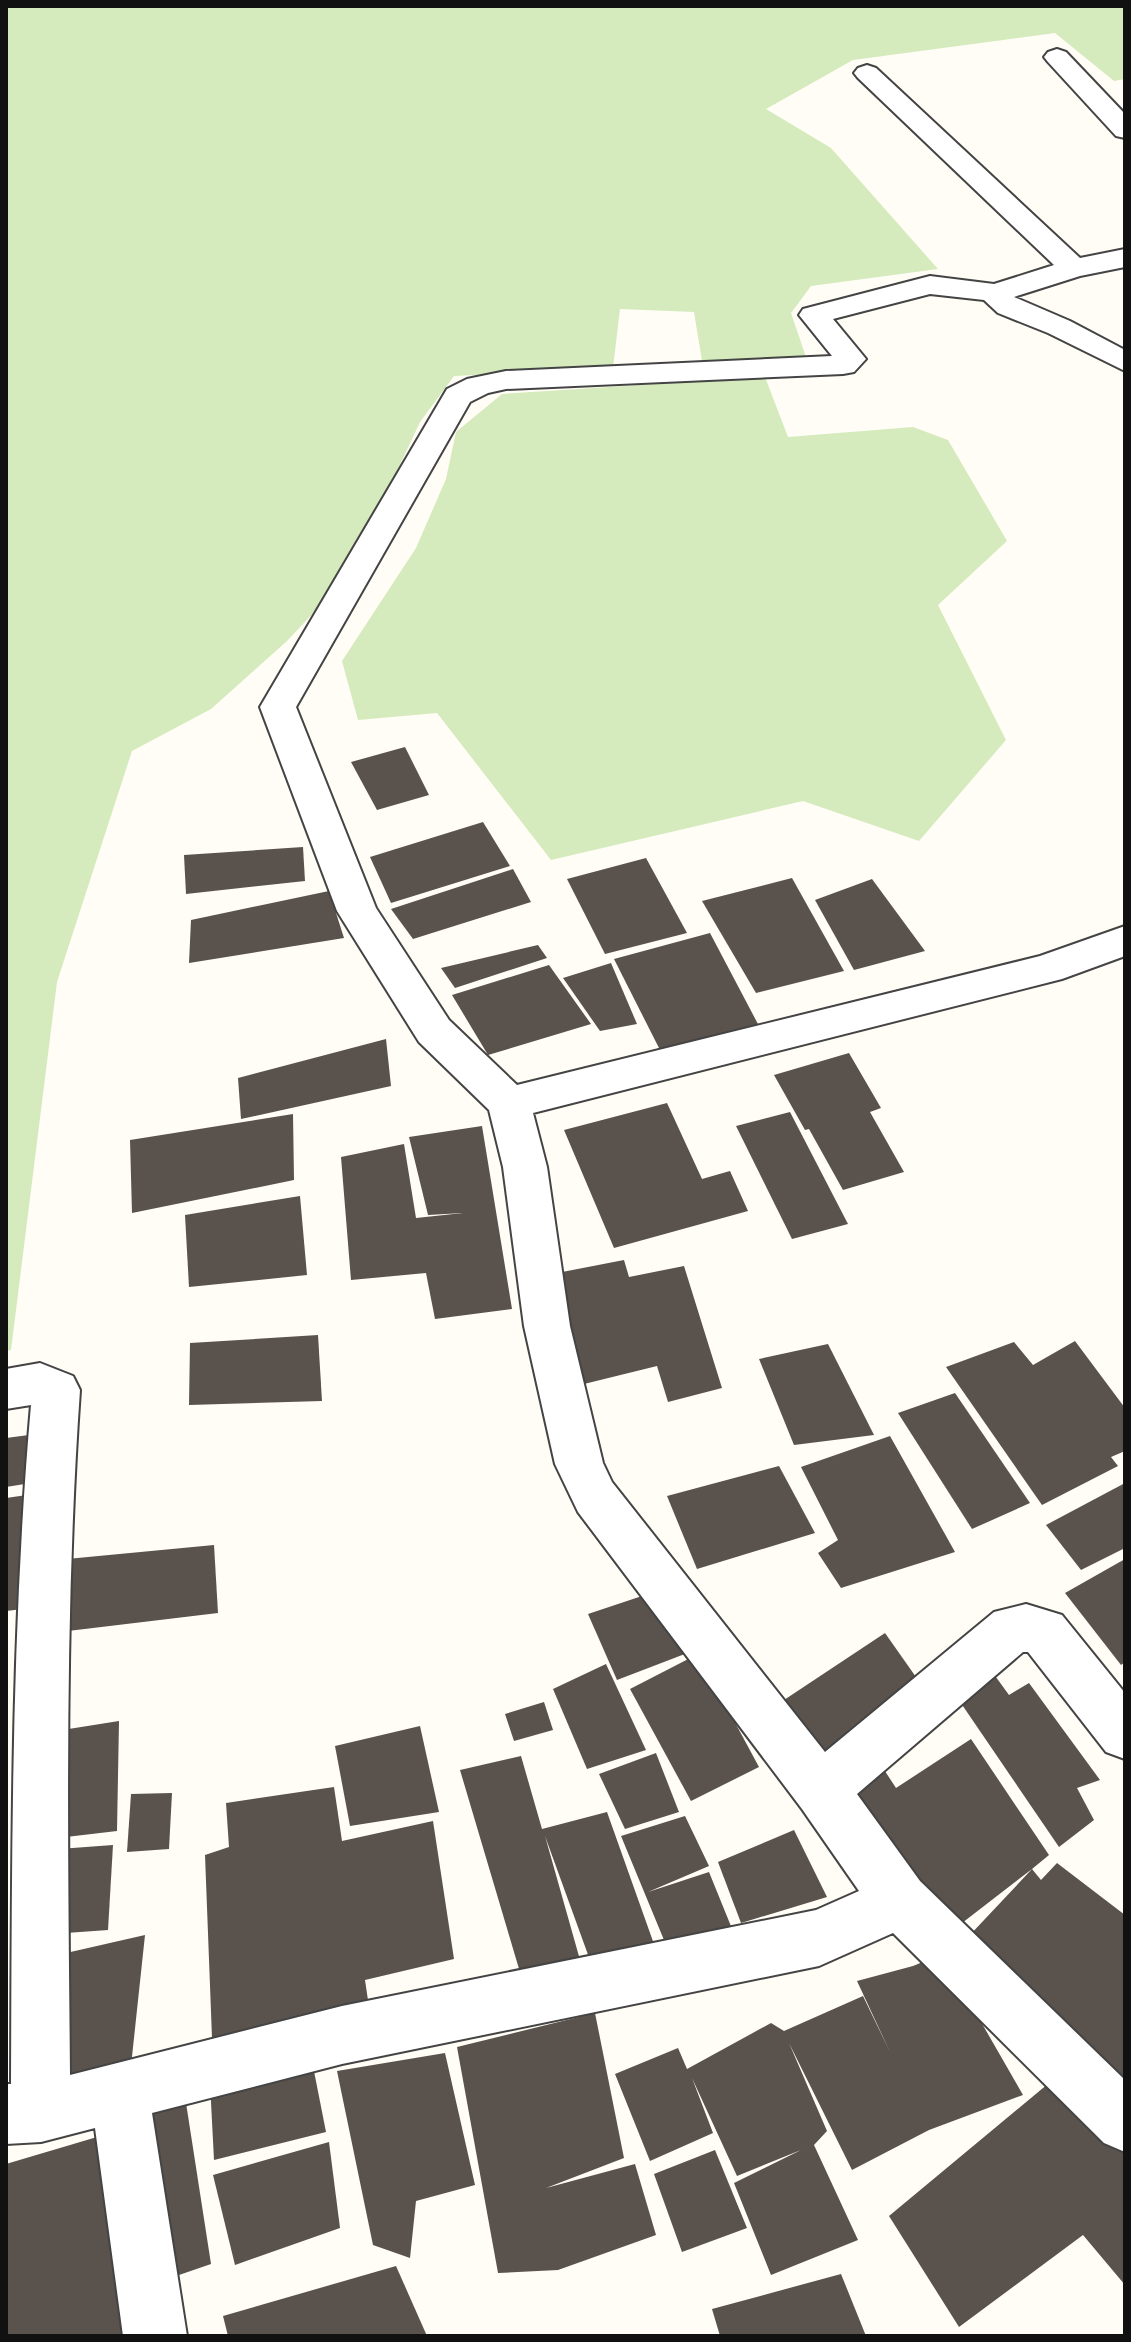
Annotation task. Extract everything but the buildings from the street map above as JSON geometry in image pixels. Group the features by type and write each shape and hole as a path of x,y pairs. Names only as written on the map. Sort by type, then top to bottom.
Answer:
{"street":[{"path":"1057,57 1125,130"},
{"path":"867,73 1074,268"},
{"path":"1125,258 1074,268 996,293 930,285 814,315 851,359 843,365 506,380 478,386 458,396 278,707 357,911 434,1031 509,1103 525,1167 547,1326 579,1464 595,1497 821,1790 900,1901 1125,2122"},
{"path":"996,293 999,300 1009,307 1059,327 1125,362"},
{"path":"509,1103 1048,969 1125,940"},
{"path":"6,1389 40,1383 56,1390 45,1530 40,1806 23,2113 342,2035 819,1938 900,1901"},
{"path":"821,1790 1012,1629 1044,1632 1125,1734"},
{"path":"119,2091 155,2336"}],"green space":[{"path":"6,6 1125,6 1125,79 1114,81 1055,33 853,60 766,109 831,148 938,269 811,286 791,313 806,357 702,361 694,312 620,309 613,368 454,376 420,422 348,576 287,641 211,709 132,751 57,982 11,1350 6,1351"},
{"path":"765,377 788,437 913,427 948,440 1007,541 938,605 1006,740 919,841 803,801 551,860 437,713 358,720 342,661 416,548 446,479 456,432 502,394"}]}
